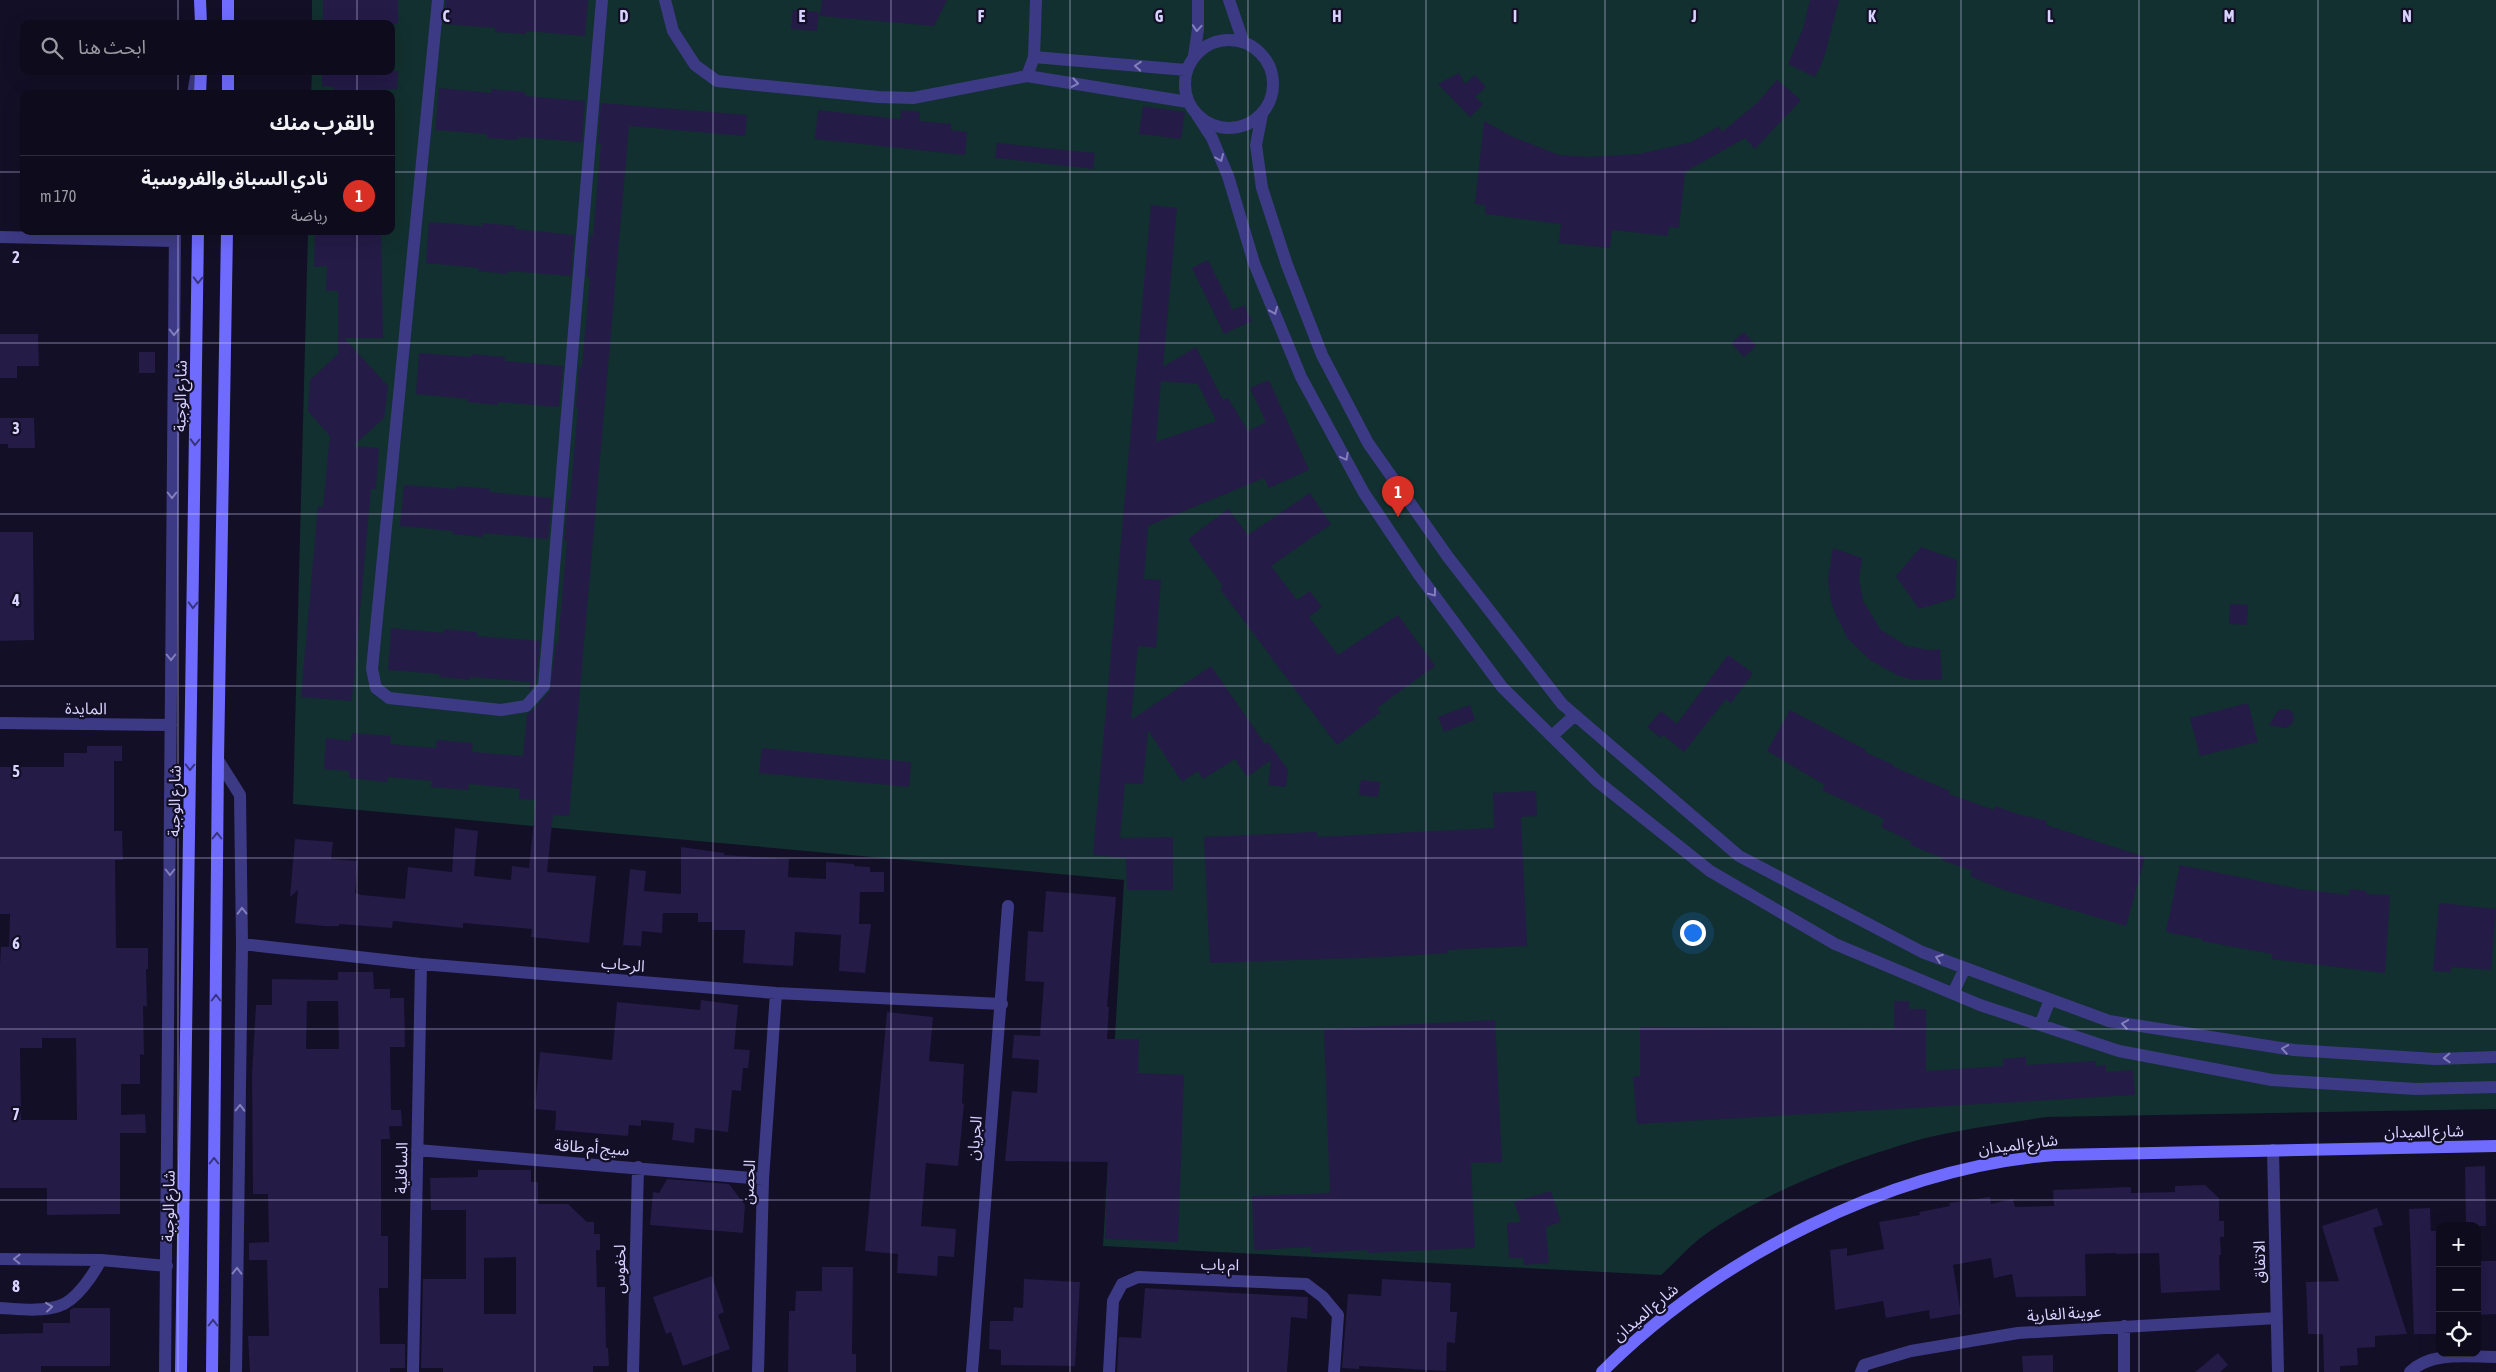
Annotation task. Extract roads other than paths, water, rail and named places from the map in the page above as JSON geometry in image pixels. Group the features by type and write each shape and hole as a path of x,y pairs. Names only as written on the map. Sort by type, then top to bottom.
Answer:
{"street":[{"path":"200,0 201,20"},
{"path":"228,0 228,20"},
{"path":"438,0 372,669 376,688 390,698 502,710 526,706 544,686 602,0"},
{"path":"665,0 673,31 694,65 717,81 878,97 913,98 1027,76 1188,102"},
{"path":"1027,76 1034,57 1036,0"},
{"path":"1194,56 1198,29 1198,0"},
{"path":"1229,0 1243,40"},
{"path":"2496,1057 2434,1058 2294,1050 2109,1021 1922,952 1739,856 1562,704 1448,557 1363,434 1322,355 1287,265 1262,188 1256,145 1262,114 1271,99 1274,81 1269,64 1258,50 1243,40 1225,39 1208,44 1194,56 1186,70 1185,90 1188,102 1212,138 1228,176 1254,263 1301,378 1364,493 1419,575 1502,687 1597,781 1710,871 1835,944 1953,993 2040,1025 2119,1051 2272,1080 2416,1089 2496,1087"},
{"path":"1034,57 1186,70"},
{"path":"194,90 198,75"},
{"path":"199,75 200,90"},
{"path":"228,75 228,90"},
{"path":"1197,115 1212,125 1230,129 1247,125 1262,114"},
{"name":"شارع الوجبة","path":"181,1372 198,235"},
{"path":"212,1372 218,760 228,235"},
{"path":"0,237 174,236"},
{"name":"شارع الوجبة","path":"165,1372 174,236"},
{"path":"1552,736 1575,715"},
{"name":"المايدة","path":"0,723 171,725"},
{"path":"218,760 240,795 242,944 236,1372"},
{"name":"الجريان","path":"972,1372 1002,1004 1008,906"},
{"name":"الرحاب","path":"242,944 421,964 776,993 1002,1004"},
{"name":"السافلية","path":"413,1372 421,964"},
{"path":"1953,993 1965,968"},
{"name":"الحصن","path":"758,1372 764,1179 776,993"},
{"path":"2040,1025 2050,1000"},
{"name":"شارع الميدان","path":"1602,1372 1680,1303 1740,1263 1786,1238 1887,1194 1980,1164 2013,1158 2055,1154 2496,1146"},
{"name":"سيج أم طاقة","path":"417,1150 764,1179"},
{"name":"الاتفاق","path":"2273,1150 2278,1372"},
{"name":"لخفوس","path":"633,1372 638,1167"},
{"path":"0,1259 101,1260 167,1266"},
{"path":"0,1308 32,1309 60,1306 88,1284 101,1260"},
{"name":"ام باب","path":"1109,1372 1113,1301 1122,1284 1138,1277 1306,1284 1322,1297 1338,1315 1334,1372"},
{"name":"عوينة الغارية","path":"1861,1372 1864,1365 1911,1351 2018,1333 2277,1318"},
{"path":"2124,1326 2124,1372"},
{"path":"2410,1372 2426,1361 2437,1359 2496,1357"}],"place":[{"name":"نادي السباق والفروسية","path":"1398,517"}]}
